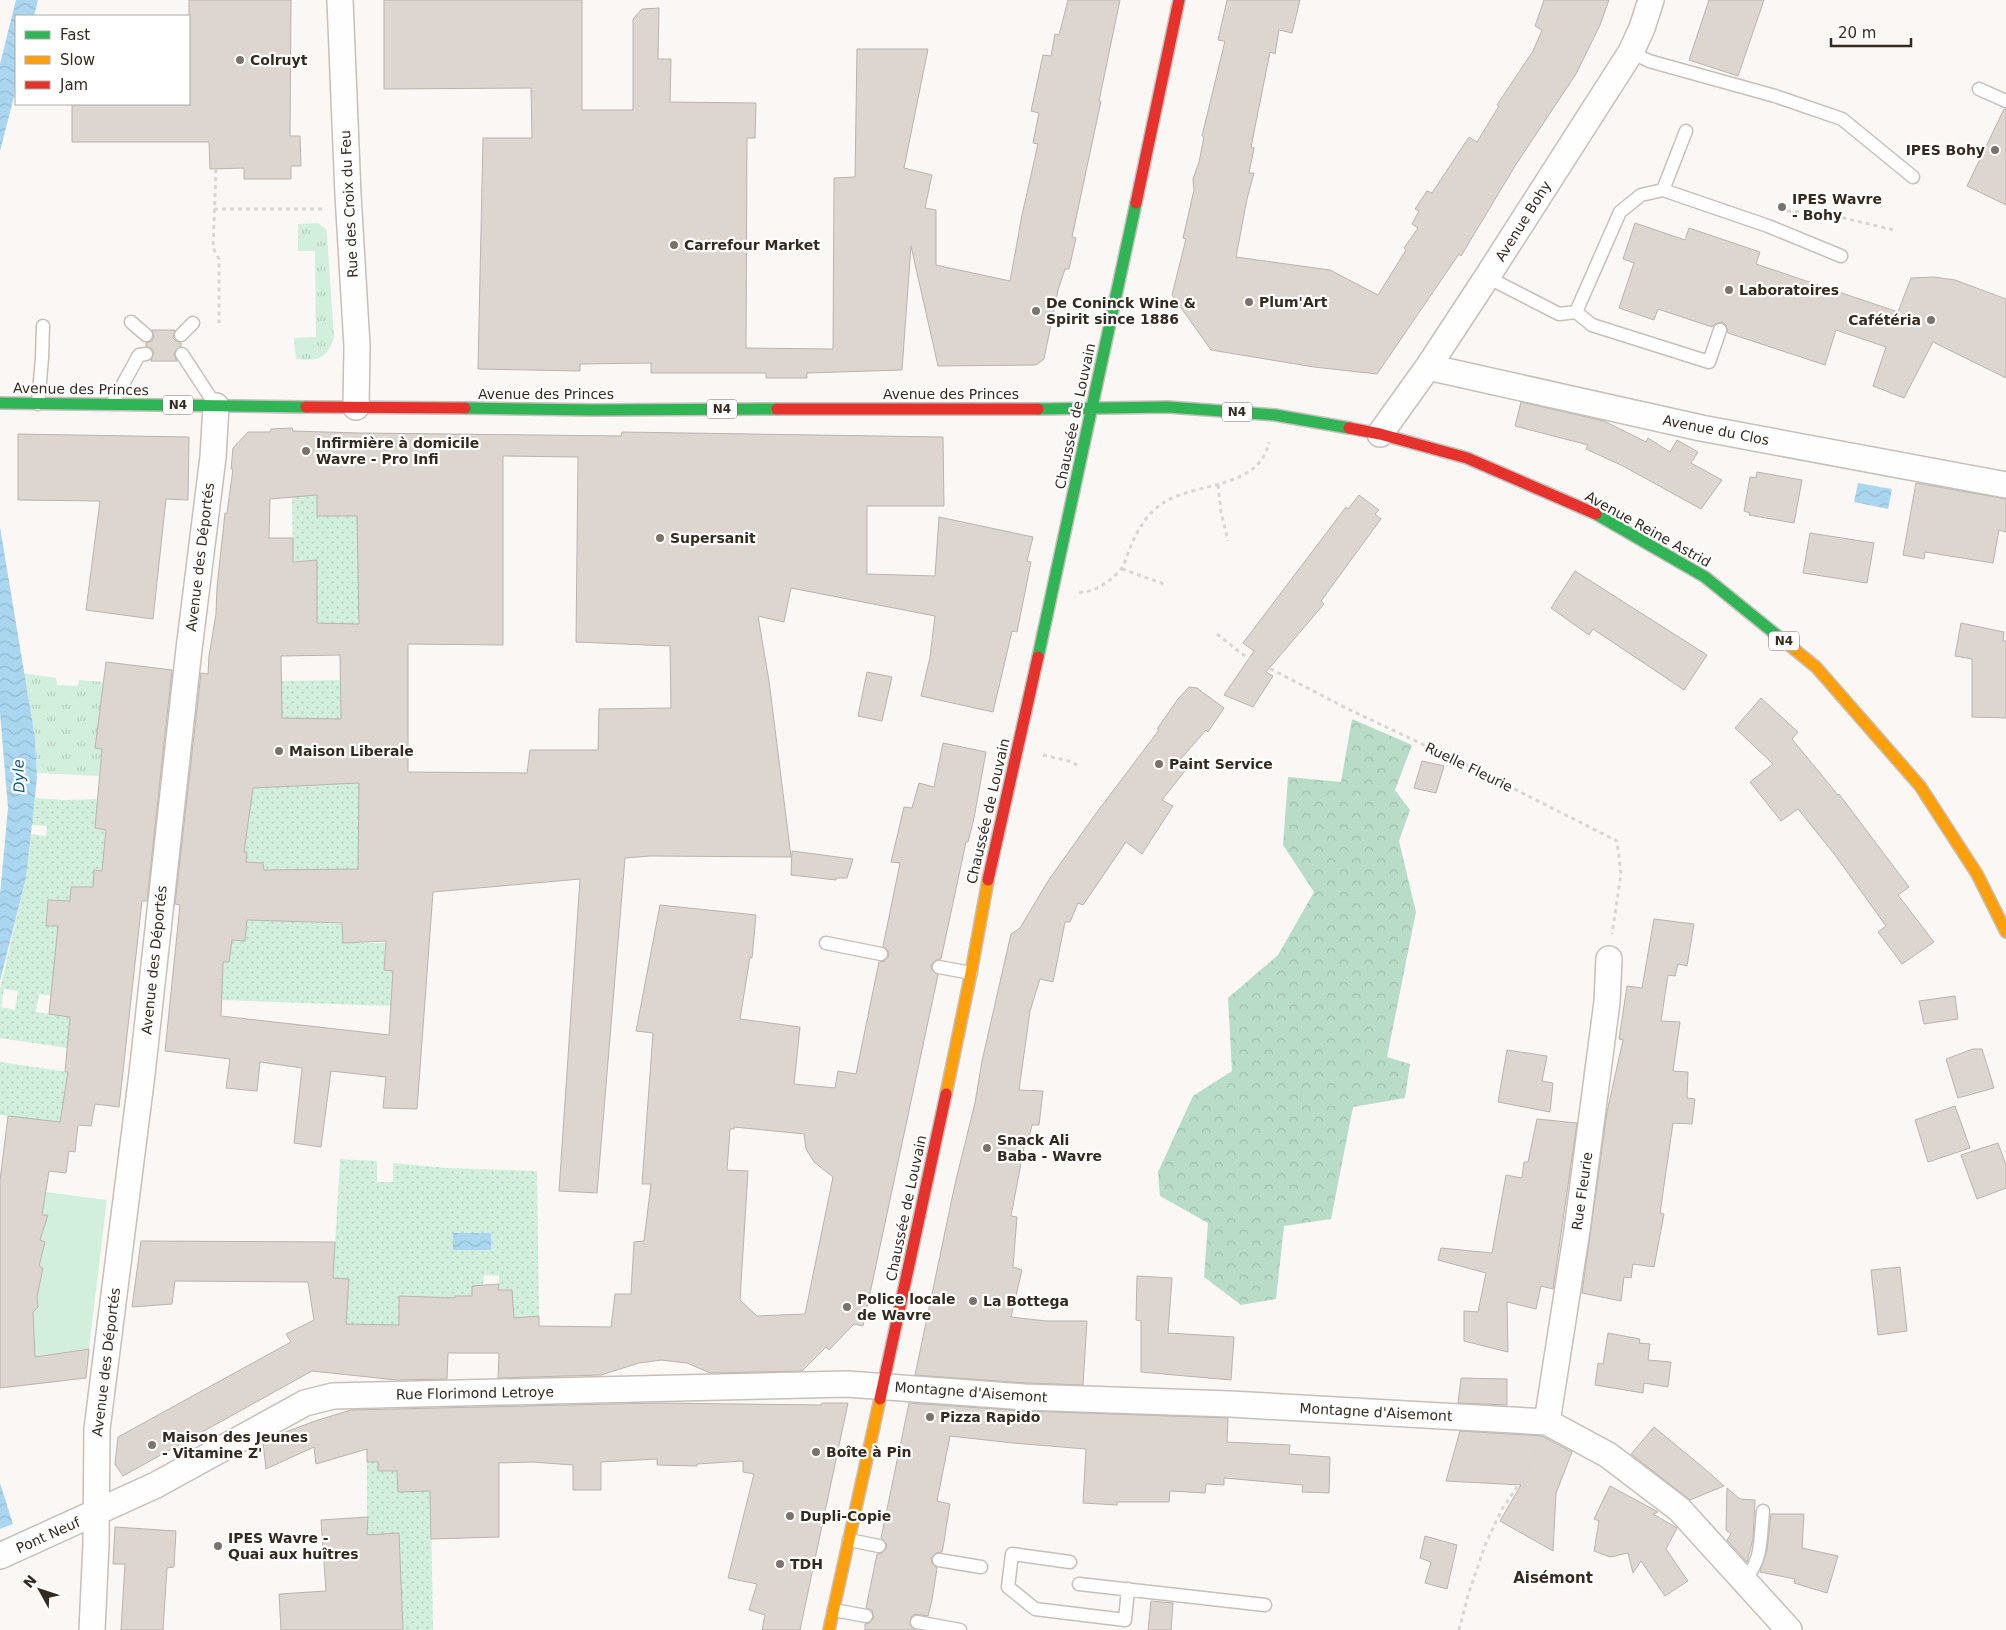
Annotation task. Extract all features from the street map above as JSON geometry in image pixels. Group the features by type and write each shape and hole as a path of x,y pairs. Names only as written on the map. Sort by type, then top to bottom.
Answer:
{"main road":[{"name":"Chaussée de Louvain","path":"829,1630 924,1202 983,900 1054,588 1179,0"},
{"name":"Avenue des Princes","path":"0,403 593,410 1016,409 1092,407"},
{"name":"Avenue Reine Astrid","path":"1092,407 1168,406 1275,416 1380,434 1467,458 1600,515 1705,577 1816,667 1920,786 1978,874 2006,932"}],"street":[{"name":"Rue des Croix du Feu","path":"340,0 357,346 356,407"},
{"name":"Avenue Bohy","path":"1380,434 1428,367 1631,52 1651,0"},
{"name":"Avenue du Clos","path":"1428,367 1701,428 2006,485"},
{"name":"Avenue des Déportés","path":"92,1630 96,1513 96,1429 143,1065 189,650 213,457 216,406"},
{"name":"Rue Fleurie","path":"1547,1422 1578,1230 1607,1002 1609,959"},
{"name":"Rue Florimond Letroye","path":"96,1513 156,1485 305,1403 333,1396 847,1384 883,1387"},
{"name":"Montagne d'Aisemont","path":"883,1387 1026,1397 1230,1404 1547,1422 1608,1455 1678,1509 1743,1582 1790,1630"},
{"name":"Pont Neuf","path":"0,1556 96,1513"}],"lane":[{"path":"1631,52 1649,61 1775,96 1842,119 1913,177"},
{"path":"1979,89 2006,101"},
{"path":"1663,190 1686,131"},
{"path":"1576,312 1620,212 1641,195 1663,190 1768,226 1841,256"},
{"path":"1487,277 1559,314 1576,312 1592,325 1709,362 1720,330"},
{"path":"131,322 146,335"},
{"path":"181,335 193,323"},
{"path":"38,404 43,326"},
{"path":"112,404 139,355 146,354"},
{"path":"182,354 216,406"},
{"path":"826,943 881,954"},
{"path":"939,967 970,973"},
{"path":"1743,1582 1755,1567 1758,1558 1763,1511"},
{"path":"849,1540 879,1546"},
{"path":"1070,1562 1012,1554 1008,1587 1035,1608 1126,1620 1128,1589"},
{"path":"938,1560 982,1567"},
{"path":"1079,1584 1265,1605"},
{"path":"834,1610 866,1616"},
{"path":"917,1622 960,1630"}],"path":[{"path":"216,169 213,248 219,259 218,323"},
{"path":"214,209 349,210"},
{"path":"1768,226 1780,210 1822,213 1894,230"},
{"path":"1054,588 1086,593 1101,586 1122,569 1134,538 1146,519 1163,503 1186,493 1243,476 1261,462 1268,447 1275,416"},
{"path":"1218,485 1221,512 1228,541"},
{"path":"1122,569 1164,584"},
{"name":"Ruelle Fleurie","path":"1218,634 1242,654 1348,709 1471,767 1617,841 1621,874 1609,959"},
{"path":"1018,750 1073,762 1080,768"},
{"path":"1459,1630 1468,1595 1486,1543 1502,1509 1534,1464 1539,1433 1547,1422"}],"green space":[{"path":"318,223 326,229 327,234 334,337 324,355 310,360 296,359 294,338 316,337 315,251 298,251 298,224"},
{"path":"330,490 357,505 359,644 324,623 317,623 317,560 293,561 292,497 317,495 317,516 329,516"},
{"path":"23,673 56,678 57,685 78,686 79,680 103,682 95,747 102,749 99,776 37,773 35,738"},
{"path":"340,680 341,719 282,718 281,681"},
{"path":"1352,719 1412,745 1395,790 1410,810 1399,841 1416,912 1387,1057 1410,1064 1405,1098 1353,1107 1331,1219 1284,1226 1276,1299 1241,1305 1204,1277 1208,1223 1160,1196 1158,1172 1193,1096 1232,1071 1228,998 1278,955 1314,892 1283,845 1288,777 1341,782"},
{"path":"359,783 358,869 264,870 263,863 246,862 247,852 244,852 248,827 239,789"},
{"path":"35,798 64,800 98,799 95,828 106,830 102,871 94,870 93,887 71,887 70,901 46,925 69,927 67,953 55,952 54,967 63,997 39,994 36,1012 81,1019 67,1048 0,1038 0,989 26,878 31,834 46,836 47,826 31,825","holes":["4,989 18,991 15,1010 1,1007"]},
{"path":"247,920 342,924 343,943 385,943 384,970 393,971 391,1006 221,1000 223,962 229,962 232,940 245,941"},
{"path":"0,1062 75,1073 63,1107 60,1122 0,1115"},
{"path":"340,1159 377,1161 377,1182 393,1182 393,1163 447,1168 537,1171 539,1316 514,1318 512,1290 498,1290 499,1276 484,1275 483,1285 472,1286 472,1296 455,1296 455,1307 399,1297 399,1325 346,1324 349,1279 333,1278"},
{"path":"46,1192 107,1200 88,1356 84,1349 35,1357 33,1312 38,1307 37,1297 43,1268 39,1266 45,1242 40,1240 47,1216 42,1215"},
{"path":"430,1450 433,1630 403,1630 399,1533 367,1535 367,1462 378,1462 378,1471 397,1471 398,1492 406,1492"}],"water":[{"path":"16,0 38,0 34,15 15,15 15,93 0,151 0,64"},
{"path":"1858,483 1892,489 1888,509 1854,502"},
{"name":"Dyle","path":"0,527 35,738 37,778 26,878 0,981 0,895 8,808 0,713"},
{"path":"453,1233 491,1233 491,1250 453,1250"},
{"path":"0,1483 13,1524 0,1529"}],"building":[{"name":"Colruyt","path":"189,0 291,0 290,136 300,136 301,166 291,166 291,179 244,179 244,168 210,169 209,142 72,142 72,105 190,105"},
{"path":"384,0 582,0 582,110 633,110 633,19 642,9 659,8 658,59 671,59 670,102 756,103 755,138 747,138 746,348 833,349 834,178 855,177 857,49 928,49 904,168 932,175 925,208 936,210 936,265 1010,281 1038,144 1033,143 1039,113 1031,111 1043,55 1051,56 1055,34 1059,35 1068,0 1120,0 1072,237 1076,238 1069,269 1065,269 1058,290 1044,359 1036,365 938,366 911,246 902,370 807,373 807,378 766,378 766,373 651,373 651,363 580,364 580,371 478,369 483,138 532,138 531,88 384,89"},
{"path":"1227,0 1300,0 1292,33 1279,30 1275,54 1270,52 1251,147 1254,148 1249,173 1254,173 1236,257 1330,270 1378,295 1406,250 1404,248 1418,228 1412,224 1419,211 1415,209 1427,191 1432,193 1469,137 1477,142 1499,106 1497,105 1533,51 1542,30 1535,26 1544,0 1609,0 1600,25 1576,74 1515,166 1461,256 1459,254 1377,374 1314,367 1211,350 1172,295 1186,239 1183,238 1194,190 1193,179 1199,162 1204,137 1202,136 1225,41 1218,40"},
{"path":"1709,0 1764,0 1738,76 1689,60"},
{"name":"IPES Bohy","path":"2004,109 2006,109 2006,205 1967,186"},
{"name":"Laboratoires","path":"1635,223 1685,240 1689,228 1760,252 1756,264 1898,312 1911,278 1934,277 1955,280 2006,299 2006,378 1933,342 1904,398 1873,386 1886,347 1836,330 1825,365 1728,333 1726,325 1722,322 1712,327 1658,309 1654,320 1619,308 1634,263 1623,259"},
{"path":"152,330 175,330 173,338 181,343 181,346 175,351 174,355 177,361 151,361 154,352 146,346 146,343 152,341 154,337"},
{"path":"1521,402 1604,421 1646,442 1648,438 1670,452 1677,440 1698,452 1691,463 1722,480 1701,509 1623,466 1586,449 1588,445 1515,426"},
{"path":"292,428 293,431 359,433 621,436 622,432 943,437 944,506 867,506 867,574 935,576 939,517 1033,537 1027,561 1031,562 1017,632 1012,631 993,712 921,696 930,657 935,616 791,588 784,622 758,616 769,681 791,857 650,856 625,858 597,1193 559,1191 580,879 433,892 417,1109 383,1108 386,1077 331,1071 321,1147 294,1143 302,1068 260,1062 257,1091 226,1088 230,1059 165,1051 180,905 175,904 201,673 208,674 216,614 225,513 227,513 233,469 231,469 233,448 248,432 270,432 271,429","holes":["503,456 578,457 576,642 670,646 671,708 599,709 598,750 530,750 527,773 408,772 408,644 503,645","317,495 317,516 357,516 359,624 317,623 317,560 293,562 293,538 269,538 270,499","340,655 341,719 282,718 281,656","359,783 358,869 264,870 263,863 246,862 247,852 244,852 253,788","247,920 342,923 343,943 386,941 384,970 393,971 389,1035 221,1016 223,962 229,962 232,940 245,941"]},
{"path":"18,434 189,437 188,500 166,499 153,619 86,610 100,501 18,500"},
{"path":"1757,472 1802,480 1794,523 1749,515 1750,513 1744,511 1750,477 1756,478"},
{"path":"1916,483 2006,499 2006,532 1999,530 1993,563 1925,552 1924,559 1903,555"},
{"path":"1359,495 1379,510 1375,514 1381,519 1321,601 1324,604 1266,672 1273,676 1253,707 1224,695 1254,651 1243,643 1346,507 1348,509"},
{"path":"1810,533 1874,543 1867,583 1803,573"},
{"path":"1575,571 1707,655 1684,690 1593,629 1589,635 1551,608"},
{"path":"1961,623 2004,632 2003,641 2006,641 2006,718 1972,717 1972,659 1955,656"},
{"path":"106,662 172,670 147,901 142,901 119,1107 95,1104 91,1126 78,1125 75,1152 69,1151 66,1173 49,1171 42,1215 48,1215 40,1240 45,1242 39,1266 43,1268 37,1297 38,1307 33,1312 35,1357 89,1349 86,1378 0,1388 0,1180 8,1116 60,1122 68,1072 65,1072 70,1017 49,1014 58,926 46,926 48,900 70,901 71,887 93,887 94,870 102,871 106,830 95,828 102,749 95,748"},
{"path":"867,672 892,677 882,721 858,716"},
{"path":"1189,687 1197,688 1224,708 1208,732 1206,730 1179,761 1188,767 1162,800 1173,806 1142,854 1126,842 1083,905 1078,903 1070,922 1065,922 1053,982 1040,979 1030,1011 1019,1090 1043,1091 1039,1125 1032,1125 1029,1137 1026,1137 1011,1216 1017,1217 1013,1267 1022,1270 1011,1317 1046,1321 1087,1321 1083,1385 915,1375 955,1184 975,1103 982,1061 1011,934 1020,928 1048,881 1159,730 1157,729 1178,699"},
{"path":"1761,698 1798,732 1792,739 1839,794 1909,887 1898,895 1934,942 1902,964 1878,932 1886,926 1835,855 1798,809 1781,821 1750,782 1773,764 1735,728"},
{"path":"943,743 986,752 974,818 968,842 966,842 941,959 936,960 931,965 932,970 938,975 863,1326 854,1324 829,1350 826,1347 802,1371 710,1373 687,1363 661,1360 639,1363 601,1375 498,1378 499,1353 448,1353 447,1379 397,1380 312,1371 123,1476 115,1464 118,1437 291,1342 286,1334 314,1320 308,1282 175,1281 172,1304 132,1307 141,1241 335,1242 333,1278 349,1279 346,1324 399,1325 399,1296 455,1298 455,1296 472,1296 472,1286 499,1284 498,1290 512,1290 514,1318 539,1316 539,1326 611,1327 615,1294 631,1294 634,1242 644,1241 651,1184 642,1184 653,1033 636,1031 660,905 756,915 752,958 750,957 740,1019 800,1027 794,1084 835,1088 838,1071 856,1074 879,962 884,961 889,956 888,951 883,946 900,863 891,862 904,807 912,808 919,783 934,787","holes":["734,1127 804,1134 806,1149 814,1162 833,1177 805,1314 757,1316 740,1300 748,1171 727,1170 730,1129 734,1129"]},
{"path":"1422,761 1444,766 1436,793 1414,788"},
{"path":"792,851 853,859 847,878 836,878 836,880 791,875"},
{"path":"1654,919 1694,924 1687,966 1678,964 1675,976 1668,975 1661,1021 1680,1022 1673,1071 1688,1072 1687,1098 1695,1099 1692,1124 1673,1123 1660,1213 1664,1214 1654,1267 1633,1264 1631,1278 1624,1277 1621,1301 1582,1293 1607,1112 1623,1040 1619,1039 1627,986 1642,988"},
{"path":"1955,996 1958,1019 1924,1024 1919,1001"},
{"path":"1973,1049 1982,1049 1994,1088 1958,1098 1946,1059"},
{"path":"1507,1050 1547,1056 1542,1081 1553,1083 1550,1112 1498,1102"},
{"path":"1955,1106 1970,1148 1928,1162 1915,1120"},
{"path":"1537,1119 1577,1123 1553,1289 1541,1286 1536,1309 1507,1302 1508,1352 1464,1341 1464,1311 1478,1312 1486,1273 1438,1260 1441,1248 1492,1253 1506,1175 1522,1178 1524,1162 1528,1162"},
{"path":"1998,1143 2006,1165 2006,1188 1977,1199 1961,1155"},
{"path":"1900,1267 1907,1331 1878,1335 1871,1270"},
{"path":"1137,1276 1172,1278 1168,1333 1234,1337 1231,1380 1141,1372 1141,1321 1136,1320"},
{"path":"1608,1333 1640,1339 1639,1343 1650,1344 1648,1360 1671,1362 1668,1387 1644,1383 1643,1393 1595,1385 1598,1363 1603,1364"},
{"path":"1461,1378 1507,1379 1507,1405 1458,1403"},
{"path":"655,1403 821,1405 822,1403 848,1403 800,1630 762,1630 765,1615 749,1610 757,1584 728,1578 754,1474 743,1472 743,1461 697,1464 697,1466 657,1465 657,1459 601,1462 601,1490 573,1490 573,1465 532,1462 499,1463 499,1537 431,1539 430,1491 398,1492 397,1471 378,1471 378,1462 367,1462 367,1449 316,1464 314,1447 266,1469 263,1443 275,1436 315,1421 351,1410"},
{"path":"909,1403 1024,1411 1228,1418 1227,1442 1290,1445 1289,1454 1330,1457 1329,1493 1302,1492 1303,1485 1224,1478 1224,1485 1206,1484 1205,1493 1170,1491 1169,1502 1117,1502 1117,1505 1083,1503 1086,1449 950,1436 937,1501 950,1504 942,1552 936,1553 931,1558 932,1563 937,1568 928,1616 915,1614 911,1617 910,1625 916,1630 865,1630 865,1624 874,1618 872,1610 866,1608 877,1554 882,1553 887,1548 886,1543 881,1538"},
{"path":"1654,1427 1724,1486 1690,1500 1631,1454"},
{"path":"1460,1431 1542,1436 1572,1452 1556,1493 1553,1551 1500,1521 1521,1485 1446,1481"},
{"path":"1610,1486 1658,1512 1653,1514 1677,1528 1666,1549 1688,1581 1665,1596 1641,1561 1633,1573 1628,1553 1610,1557 1594,1551 1599,1521 1594,1519"},
{"path":"1727,1488 1740,1499 1755,1500 1753,1539 1747,1562 1727,1540 1731,1534 1726,1530"},
{"path":"1771,1514 1804,1514 1802,1548 1838,1556 1827,1593 1794,1583 1795,1579 1760,1572 1767,1550"},
{"path":"368,1517 367,1535 399,1533 403,1630 281,1630 279,1594 326,1591 321,1520"},
{"path":"115,1527 176,1531 174,1567 167,1568 163,1630 121,1630 125,1564 113,1564"},
{"path":"1425,1536 1457,1545 1447,1589 1425,1583 1431,1562 1420,1558"},
{"path":"1151,1601 1173,1603 1171,1630 1148,1630"}],"traffic: fast":[{"path":"1038,657 1136,203"},
{"path":"0,403 306,407"},
{"path":"1038,409 1168,407 1275,415 1349,428"},
{"path":"465,408 593,410 777,409"},
{"path":"1596,514 1705,577 1784,641"}],"traffic: slow":[{"path":"1784,641 1816,667 1920,786 1977,874 2006,932"},
{"path":"946,1094 988,880"},
{"path":"829,1630 880,1399"}],"traffic: jam":[{"path":"1136,203 1179,0"},
{"path":"306,407 465,408"},
{"path":"777,409 1038,409"},
{"path":"1349,428 1380,434 1467,458 1596,514"},
{"path":"988,880 1038,657"},
{"path":"880,1399 946,1094"}],"place":[{"name":"Colruyt","path":"240,60"},
{"name":"IPES Bohy","path":"1995,150"},
{"name":"IPES Wavre - Bohy","path":"1782,207"},
{"name":"Carrefour Market","path":"674,245"},
{"name":"Laboratoires","path":"1729,290"},
{"name":"Plum'Art","path":"1249,302"},
{"name":"De Coninck Wine & Spirit since 1886","path":"1036,311"},
{"name":"Cafétéria","path":"1931,320"},
{"name":"Infirmière à domicile Wavre - Pro Infi","path":"306,451"},
{"name":"Supersanit","path":"660,538"},
{"name":"Maison Liberale","path":"279,751"},
{"name":"Paint Service","path":"1159,764"},
{"name":"Snack Ali Baba - Wavre","path":"987,1148"},
{"name":"La Bottega","path":"973,1301"},
{"name":"Police locale de Wavre","path":"847,1307"},
{"name":"Pizza Rapido","path":"930,1417"},
{"name":"Maison des Jeunes - Vitamine Z'","path":"152,1445"},
{"name":"Boîte à Pin","path":"816,1452"},
{"name":"Dupli-Copie","path":"790,1516"},
{"name":"IPES Wavre - Quai aux huîtres","path":"218,1546"},
{"name":"TDH","path":"780,1564"}],"district":[{"name":"Aisémont","path":"1553,1578"}]}
